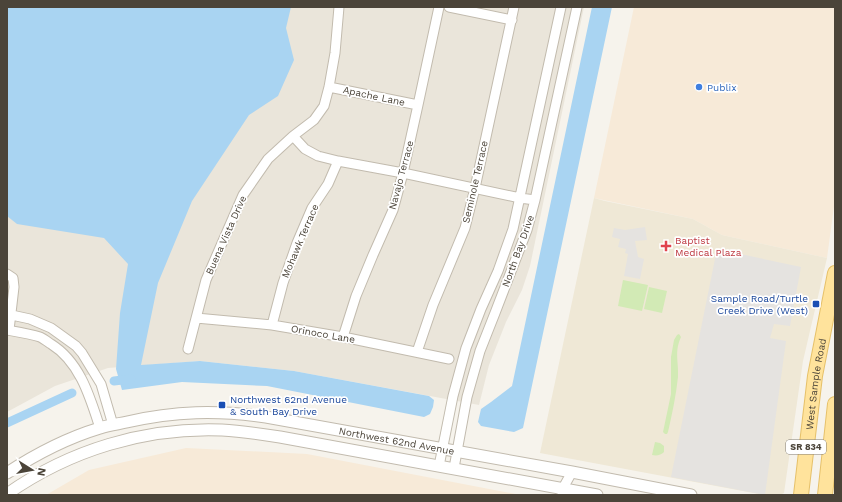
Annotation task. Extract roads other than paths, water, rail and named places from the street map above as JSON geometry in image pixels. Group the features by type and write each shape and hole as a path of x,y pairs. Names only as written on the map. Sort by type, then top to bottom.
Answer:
{"main road":[{"name":"West Sample Road","path":"801,495 815,376 835,273"},
{"name":"SR 834","path":"824,495 835,404"}],"street":[{"name":"Buena Vista Drive","path":"188,349 206,280 244,194 268,159 293,136 314,120 324,106 335,53 339,7"},
{"name":"Navajo Terrace","path":"344,337 356,296 393,210 403,173 439,7"},
{"path":"449,7 512,20"},
{"name":"Seminole Terrace","path":"417,352 432,305 465,228 514,7"},
{"name":"North Bay Drive","path":"439,466 453,396 466,348 498,271 513,229 561,7"},
{"name":"North Bay Drive","path":"454,468 468,397 480,351 527,230 535,200 577,7"},
{"name":"Apache Lane","path":"329,87 418,105"},
{"path":"293,136 305,149 318,156 535,200"},
{"name":"Mohawk Terrace","path":"272,325 283,283 297,243 312,208 328,184 338,161"},
{"path":"7,274 13,278 14,287 9,314 8,330 41,338 58,348 72,362 86,389 100,428"},
{"path":"9,314 30,319 51,328 84,352 105,398 113,425"},
{"name":"Orinoco Lane","path":"196,318 272,325 344,337 448,359"},
{"path":"52,344 60,334"},
{"path":"471,334 485,338"},
{"path":"72,362 84,352"},
{"name":"Northwest 62nd Avenue","path":"7,473 40,454 76,437 100,428 167,414 205,412 244,414 272,418 691,495"},
{"name":"Northwest 62nd Avenue","path":"7,494 34,476 67,459 105,445 158,433 223,430 280,437 454,468 562,492 597,495"},
{"path":"562,492 572,472"},
{"path":"572,472 576,493"}],"water":[{"path":"7,7 291,7 286,28 294,60 278,96 249,115 192,201 158,283 141,365 200,361 294,371 429,396 434,400 430,414 424,417 267,386 182,382 122,390 116,369 120,313 128,264 104,238 17,224 7,216"},
{"path":"592,7 612,7 523,428 514,432 481,426 478,422 481,409 512,386"}],"waterway":[{"path":"114,381 131,379"},
{"path":"7,423 72,393"}],"place":[{"name":"Publix","path":"699,87"},
{"name":"Baptist Medical Plaza","path":"666,246"},
{"name":"Sample Road/Turtle Creek Drive (West)","path":"816,304"},
{"name":"Northwest 62nd Avenue & South Bay Drive","path":"222,405"}]}
